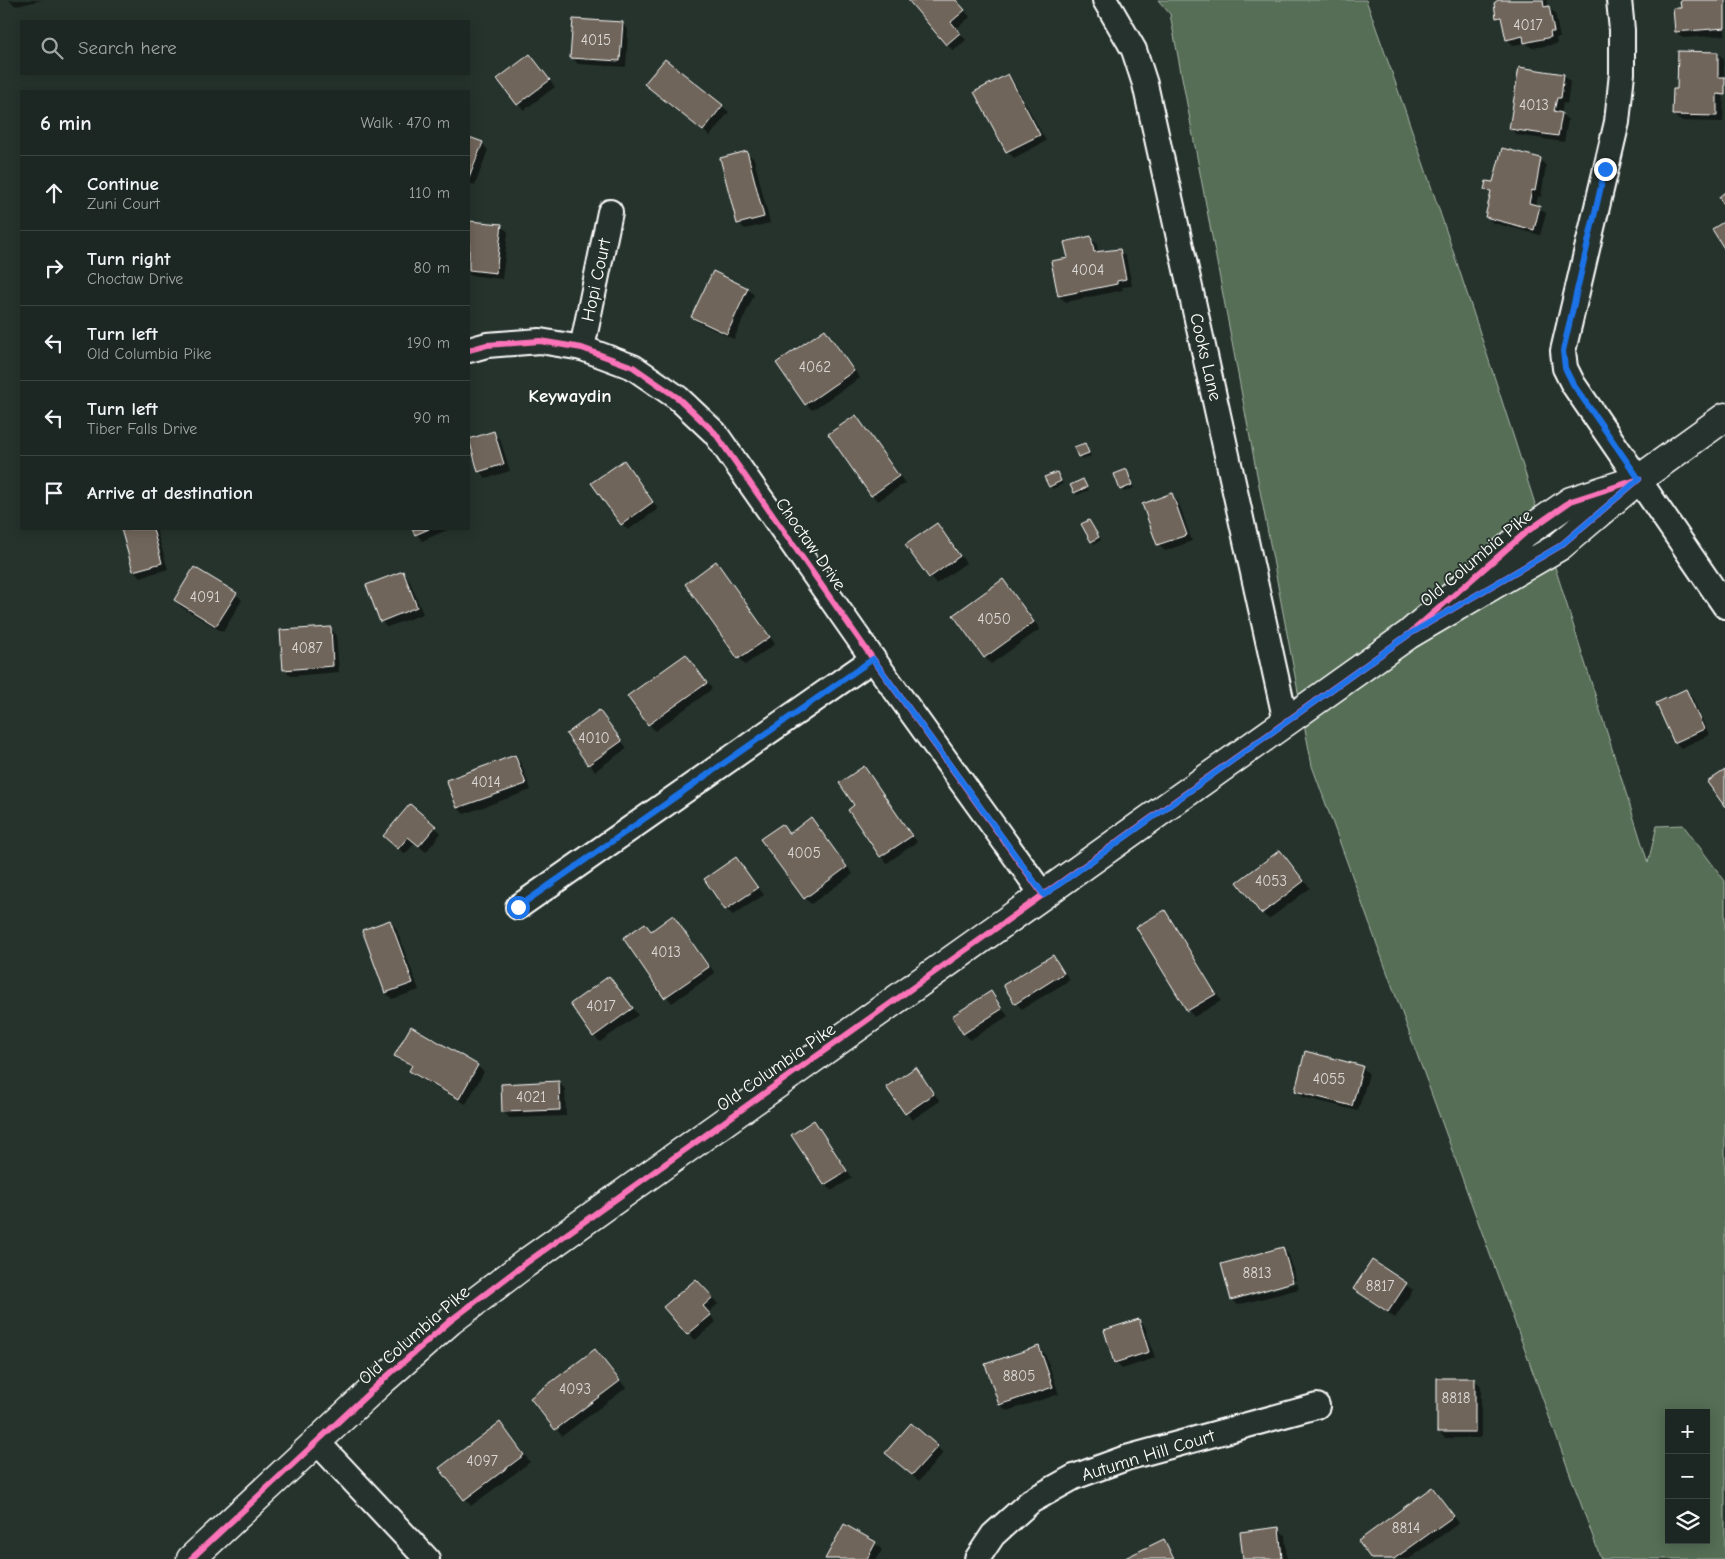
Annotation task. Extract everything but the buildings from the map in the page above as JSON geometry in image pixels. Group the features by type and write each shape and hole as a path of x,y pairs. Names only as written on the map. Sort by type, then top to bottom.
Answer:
{"street":[{"name":"Cooks Lane","path":"1105,0 1134,50 1145,84 1286,722"},
{"path":"1619,0 1622,30 1622,73 1617,122 1563,351 1565,368 1573,384 1725,606"},
{"name":"Hopi Court","path":"582,348 610,212"},
{"name":"Choctaw Drive","path":"470,350 486,345 540,341 582,348 632,367 678,398 715,433 873,659 1044,895"},
{"name":"Old Columbia Pike","path":"191,1559 450,1321 526,1263 1408,635 1560,546 1639,479 1725,417"},
{"path":"518,907 873,659"},
{"name":"Autumn Hill Court","path":"977,1559 993,1535 1031,1501 1074,1477 1126,1458 1317,1406"},
{"path":"317,1442 427,1559"}],"green space":[{"path":"1158,0 1366,0 1476,322 1648,863 1657,826 1683,825 1725,881 1725,1559 1601,1559 1312,766 1170,14"}],"cycle path":[{"path":"470,350 487,345 540,341 582,348 633,367 678,398 715,433 873,659 1043,895"},
{"path":"191,1559 384,1379 450,1321 526,1263 1408,635 1560,546 1639,479 1571,501 1525,533 1408,635"}],"district":[{"name":"Keywaydin","path":"570,395"}],"route":[{"path":"518,907 873,659 1044,895 1408,635 1560,546 1639,479 1573,384 1565,368 1563,351 1605,169"}]}
